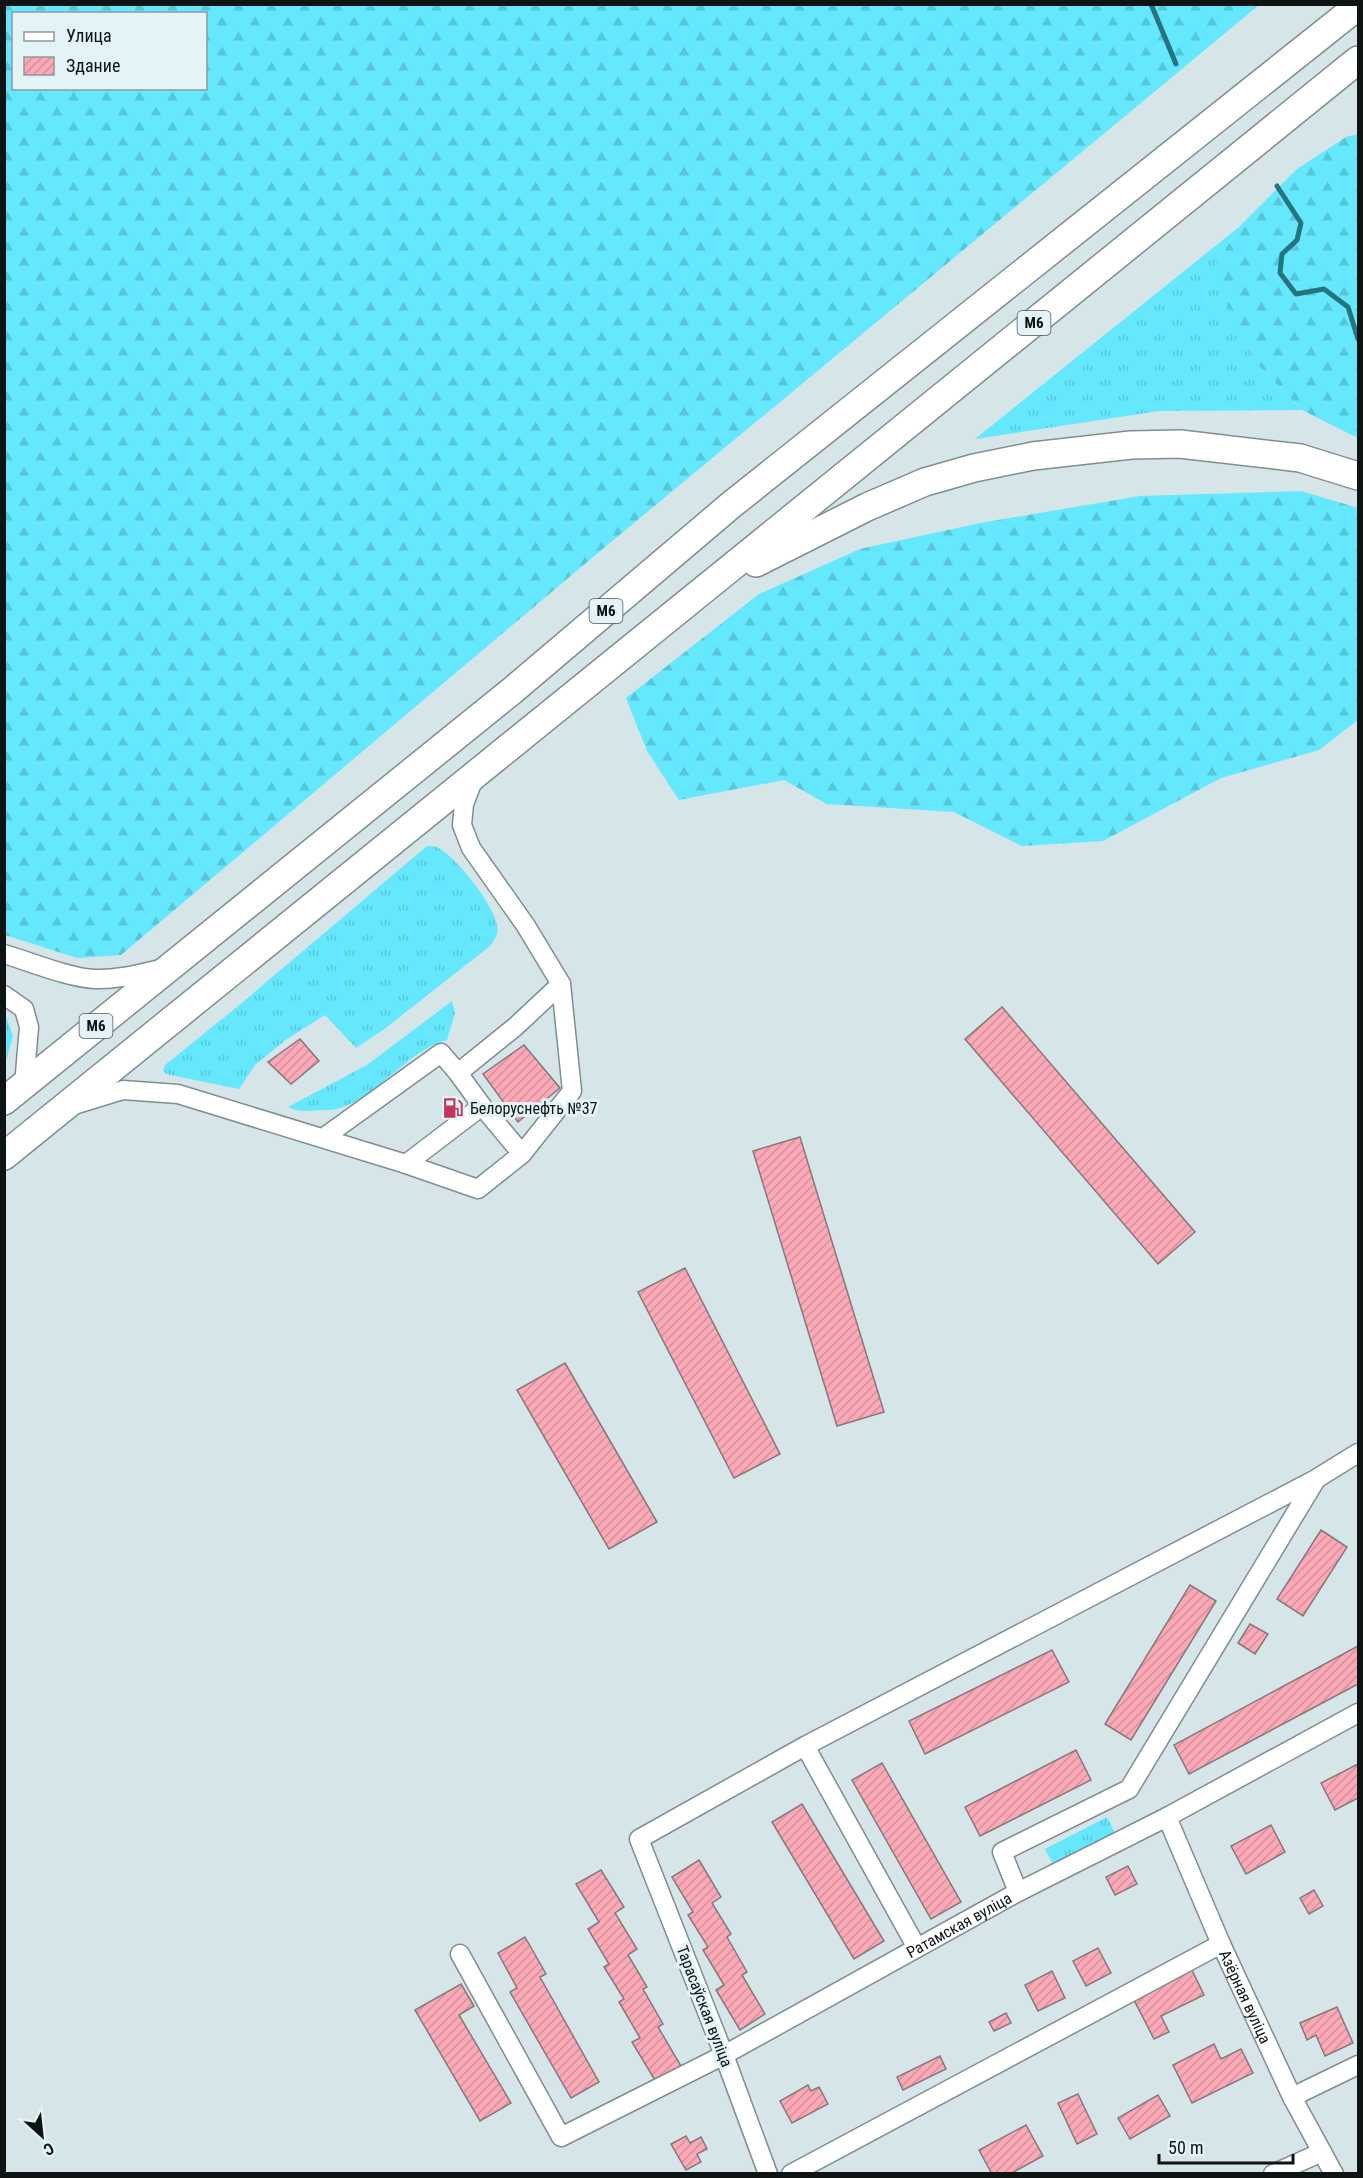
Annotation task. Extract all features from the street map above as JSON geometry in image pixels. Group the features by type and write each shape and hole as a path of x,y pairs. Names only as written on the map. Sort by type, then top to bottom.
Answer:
{"highway":[{"name":"М6","path":"14,1093 513,690 731,505 1359,6"},
{"name":"М6","path":"4,1156 1357,61"},
{"path":"712,584 867,507 925,482 974,468 1033,456 1120,446 1180,444 1300,458 1359,476"}],"street":[{"path":"66,1107 123,1090 178,1094 323,1138 478,1189 522,1154 572,1091 561,984 526,926 471,848 462,825 464,804 476,774"},
{"path":"4,954 76,976 95,979 128,976 169,967"},
{"path":"458,1073 515,1027 561,984"},
{"path":"4,995 24,1009 29,1027 14,1093"},
{"path":"323,1138 441,1053 522,1154"},
{"path":"405,1164 482,1106"},
{"path":"917,1948 805,1746 1316,1479 1359,1453"},
{"path":"1018,1892 1002,1852 1130,1789 1316,1479"},
{"name":"Ратамская вуліца","path":"460,1954 561,2137 724,2055 1018,1892 1167,1817 1359,1713"},
{"name":"Тарасаўская вуліца","path":"768,2174 639,1839 805,1746"},
{"name":"Азёрная вуліца","path":"1167,1817 1221,1944 1292,2097 1334,2174"},
{"path":"792,2174 1221,1944"},
{"path":"1292,2097 1359,2065"},
{"path":"1273,2174 1322,2152"}],"green space":[{"path":"5,4 1259,5 605,547 121,955 77,958 5,935"},
{"path":"1358,134 1358,438 1302,410 1258,365 1225,300 1216,265 1239,227 1297,169 1346,137"},
{"path":"1239,227 1216,265 1258,365 1302,410 1159,411 975,439"},
{"path":"1301,491 1358,508 1358,720 1319,750 1221,778 1103,841 1022,846 954,812 827,804 784,780 679,800 647,751 626,698 759,594 860,549 980,523 1140,496"},
{"path":"427,846 437,847 448,854 477,887 486,901 497,925 496,936 490,946 383,1030 356,1048 325,1015 287,1039 256,1064 239,1089 166,1074 163,1070 165,1065"},
{"path":"452,1001 455,1013 447,1040 420,1052 370,1092 340,1108 331,1110 304,1111 288,1107 367,1065"},
{"path":"5,1014 13,1036 4,1064"},
{"path":"1107,1817 1116,1835 1054,1866 1045,1849"}],"building":[{"path":"1002,1007 1195,1232 1158,1264 965,1039"},
{"path":"300,1039 319,1061 291,1084 268,1062"},
{"path":"524,1045 560,1088 518,1122 483,1074"},
{"path":"800,1137 884,1412 837,1426 753,1151"},
{"path":"685,1268 780,1454 734,1478 638,1292"},
{"path":"565,1363 657,1522 609,1549 517,1390"},
{"path":"1321,1530 1347,1547 1303,1616 1277,1599"},
{"path":"1190,1585 1216,1601 1131,1740 1105,1724"},
{"path":"1250,1624 1268,1634 1255,1654 1238,1643"},
{"path":"1358,1646 1358,1684 1189,1774 1174,1745"},
{"path":"1052,1650 1069,1682 925,1754 909,1721"},
{"path":"1076,1750 1091,1780 980,1836 965,1807"},
{"path":"882,1763 961,1902 931,1919 852,1780"},
{"path":"1358,1764 1358,1798 1335,1810 1321,1783"},
{"path":"802,1804 884,1941 854,1959 772,1822"},
{"path":"1271,1825 1285,1852 1246,1874 1231,1846"},
{"path":"699,1860 721,1897 712,1903 731,1934 727,1937 747,1972 742,1975 765,2014 740,2030 716,1990 724,1985 703,1950 708,1947 688,1915 693,1912 672,1877"},
{"path":"1128,1866 1137,1884 1115,1895 1106,1877"},
{"path":"601,1870 624,1907 615,1913 637,1949 628,1955 647,1987 643,1989 663,2024 658,2027 681,2066 656,2082 632,2042 640,2038 619,2002 624,1999 604,1967 609,1964 588,1929 599,1922 576,1884"},
{"path":"1314,1890 1323,1906 1309,1914 1300,1898"},
{"path":"525,1937 546,1974 540,1977 599,2082 571,2098 510,1992 517,1988 498,1953"},
{"path":"1098,1948 1111,1973 1086,1986 1073,1961"},
{"path":"1191,1968 1204,1995 1161,2016 1169,2032 1154,2039 1133,1998"},
{"path":"1052,1971 1065,1998 1038,2011 1025,1985"},
{"path":"461,1984 474,2006 459,2015 511,2103 480,2121 415,2010"},
{"path":"1337,2007 1353,2043 1325,2056 1316,2035 1307,2040 1300,2023"},
{"path":"1006,2013 1011,2023 994,2031 989,2022"},
{"path":"1214,2044 1221,2059 1241,2049 1253,2073 1192,2103 1173,2065"},
{"path":"940,2056 946,2069 903,2090 897,2077"},
{"path":"808,2085 811,2091 819,2087 828,2104 792,2123 780,2101"},
{"path":"1078,2094 1097,2134 1077,2144 1058,2103"},
{"path":"1158,2095 1170,2116 1130,2139 1118,2118"},
{"path":"1026,2125 1043,2156 1010,2174 992,2174 979,2150"},
{"path":"686,2136 690,2143 701,2137 707,2149 697,2154 701,2162 686,2170 671,2144"}],"waterway":[{"path":"1151,4 1176,64"},
{"path":"1277,186 1301,223 1297,240 1282,254 1280,273 1296,294 1324,289 1348,307 1358,339"}],"place":[{"name":"Белоруснефть №37","path":"453,1108"}]}
